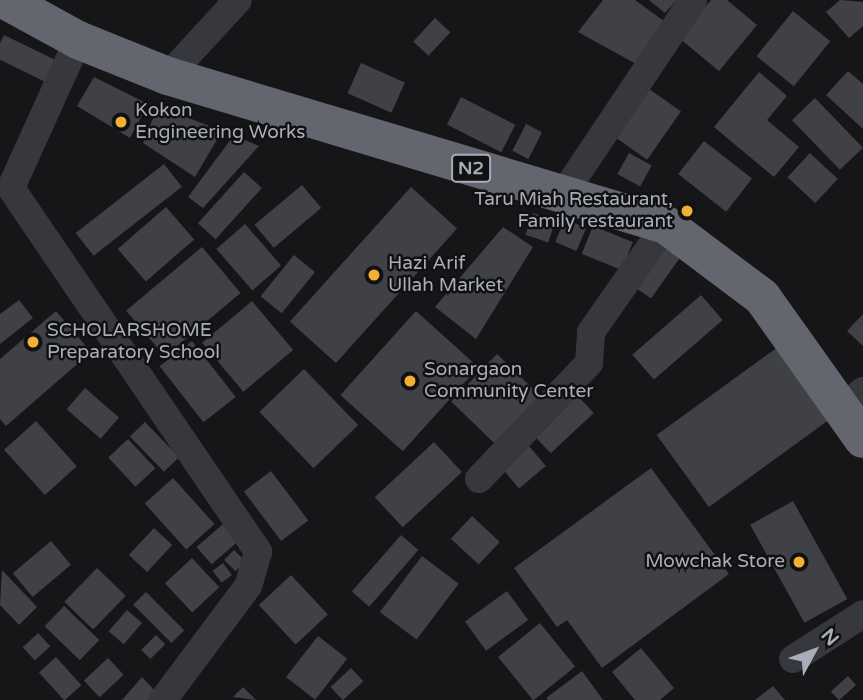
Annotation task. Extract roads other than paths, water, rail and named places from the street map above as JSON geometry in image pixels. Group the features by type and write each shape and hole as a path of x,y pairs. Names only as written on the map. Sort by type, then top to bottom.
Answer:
{"highway":[{"name":"N2","path":"5,0 78,40 168,76 666,225 762,297 857,413"}],"street":[{"path":"168,76 238,0"},
{"path":"564,193 693,0"},
{"path":"78,40 11,188 258,552 247,586 163,700"},
{"path":"479,479 589,363 591,332 666,225"},
{"path":"793,659 863,614"}],"place":[{"name":"Kokon Engineering Works","path":"121,122"},
{"name":"Taru Miah Restaurant, Family restaurant","path":"687,211"},
{"name":"Hazi Arif Ullah Market","path":"374,275"},
{"name":"SCHOLARSHOME Preparatory School","path":"33,342"},
{"name":"Sonargaon Community Center","path":"410,381"},
{"name":"Mowchak Store","path":"799,562"}]}
